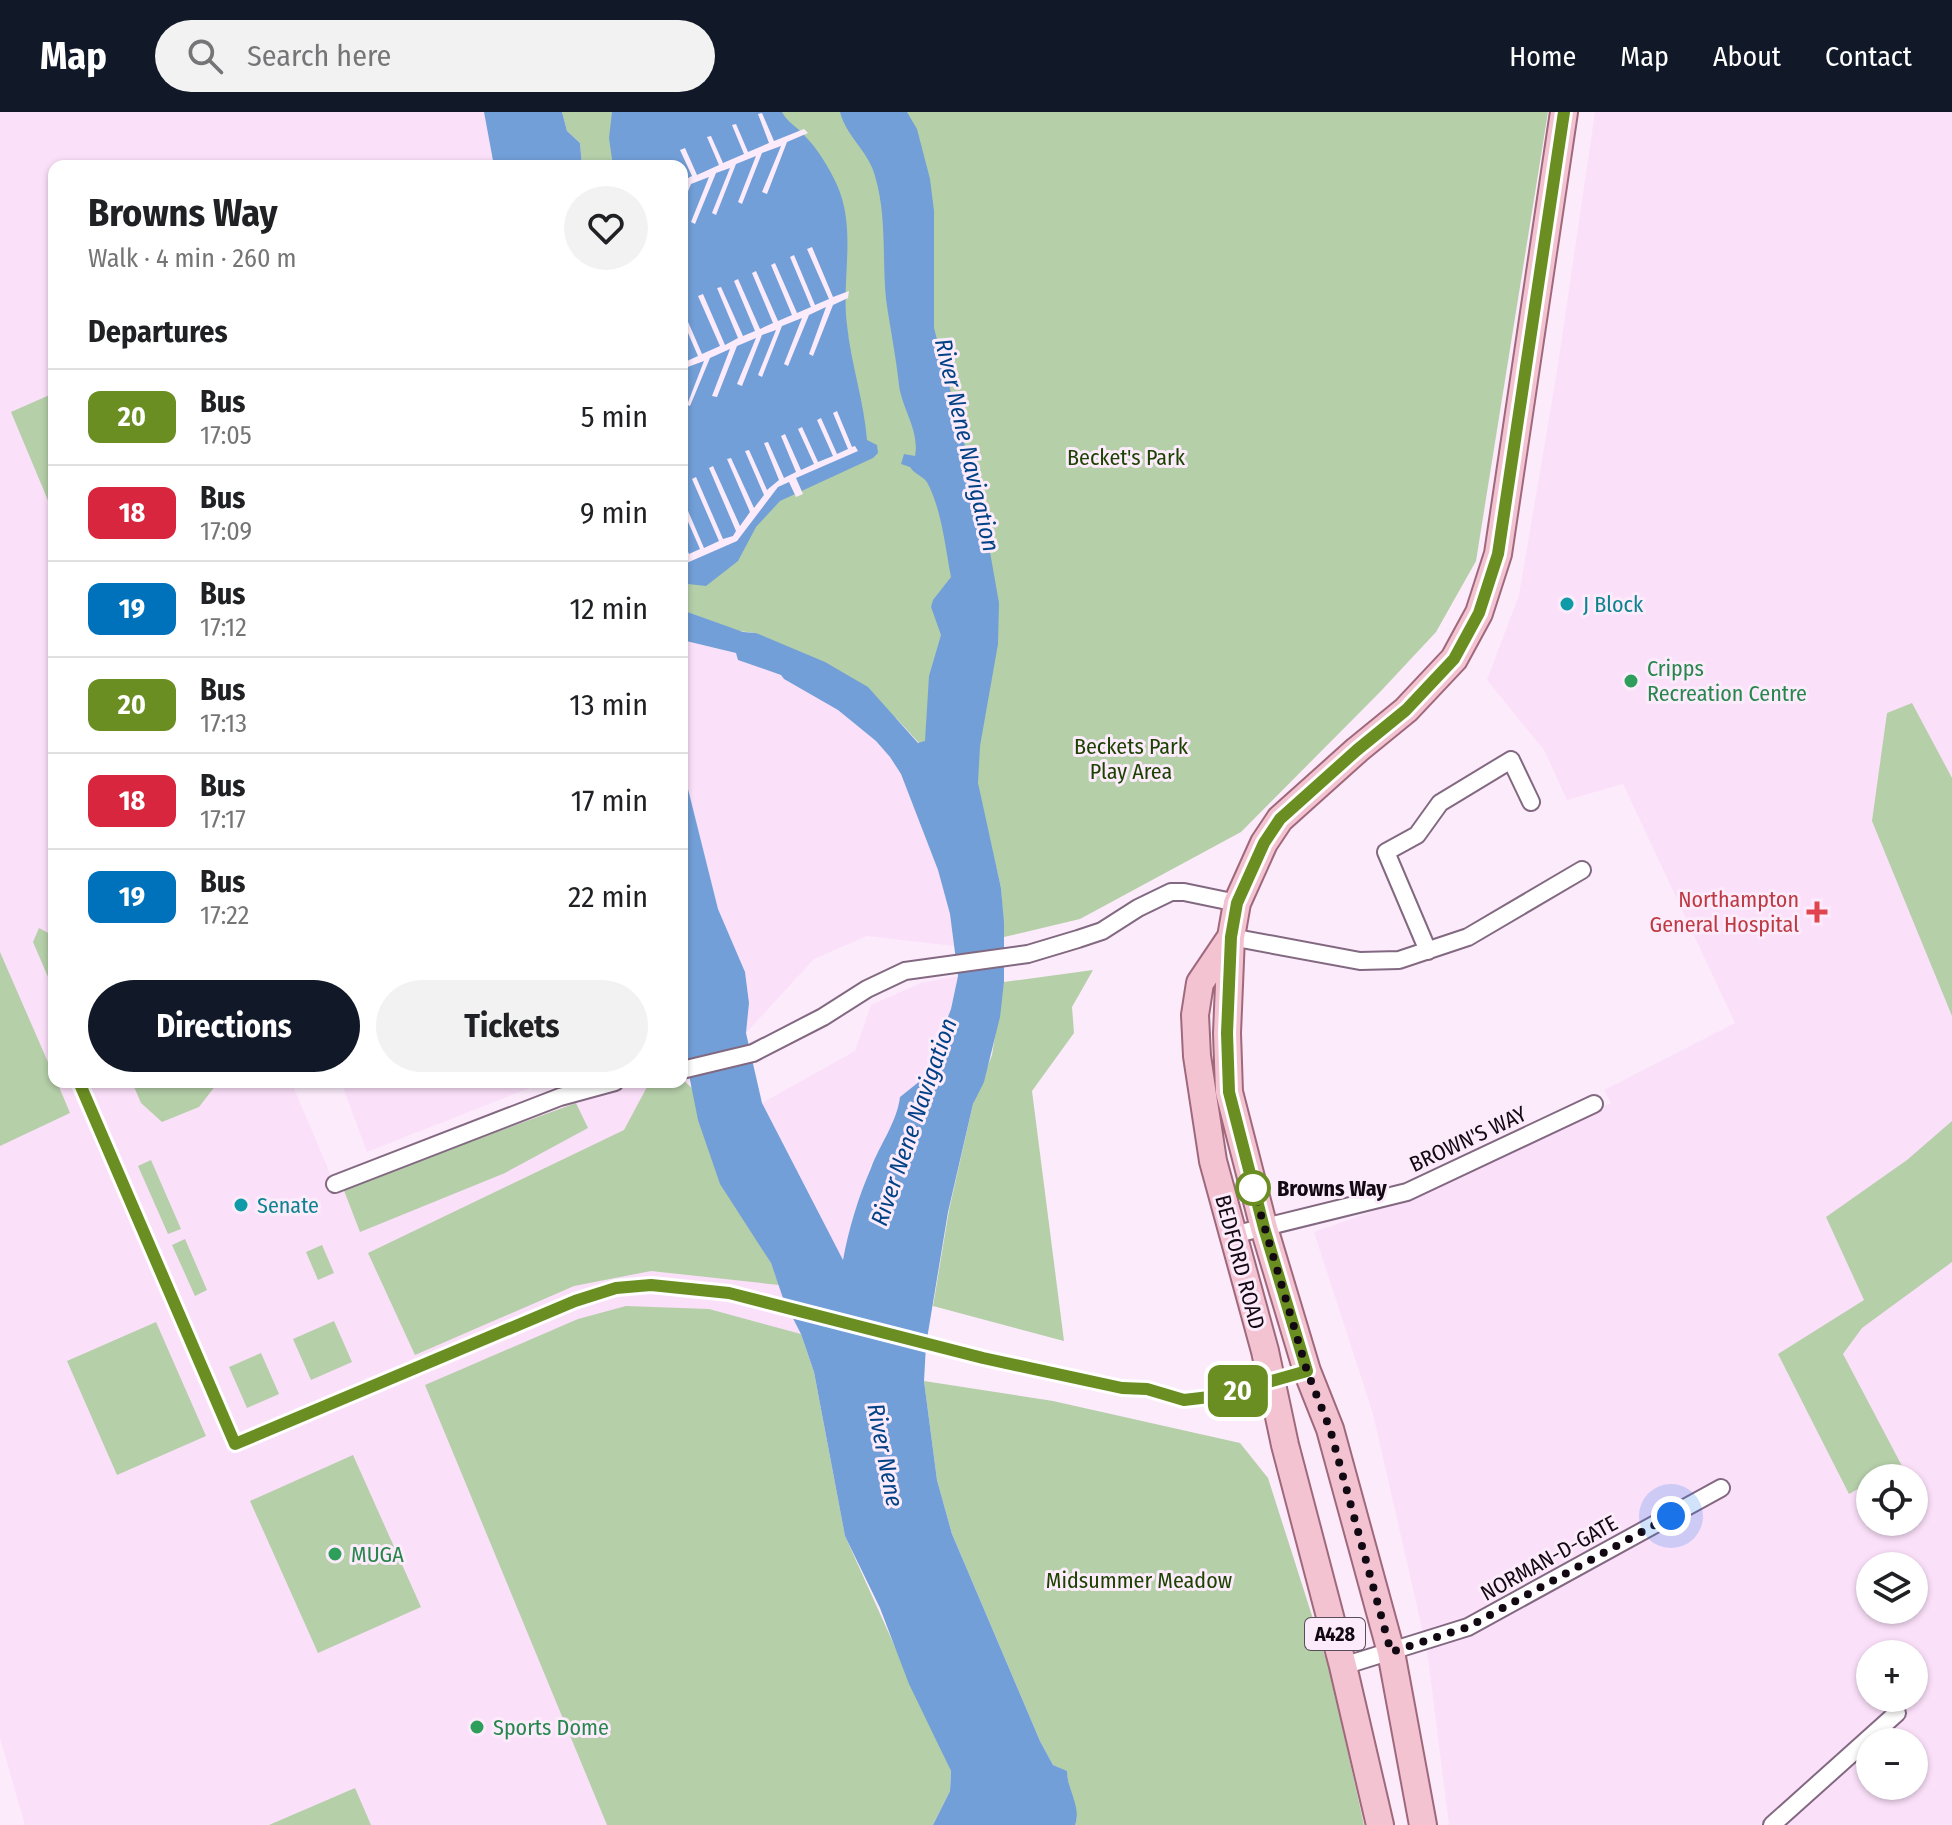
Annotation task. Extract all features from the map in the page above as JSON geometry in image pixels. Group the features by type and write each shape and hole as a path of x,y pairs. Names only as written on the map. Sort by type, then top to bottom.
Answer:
{"main road":[{"name":"BEDFORD ROAD","path":"1423,1825 1391,1652 1330,1429 1307,1371 1264,1228 1229,1092 1227,1033 1231,937 1237,903 1264,843 1280,819 1406,710 1454,659 1479,613 1498,554 1564,112"},
{"name":"BEDFORD ROAD","path":"1231,937 1200,983 1195,1015 1197,1056 1213,1161 1265,1351 1285,1445 1343,1666 1380,1825"}],"street":[{"path":"1428,951 1386,852 1417,835 1440,803 1511,760 1531,802"},
{"path":"1231,937 1360,961 1399,960 1468,937 1582,870"},
{"path":"688,1069 753,1053 905,971 1028,954 1102,931 1171,892 1237,903"},
{"path":"335,1184 560,1097 593,1088"},
{"name":"BROWN'S WAY","path":"1233,1235 1407,1192 1594,1104"},
{"name":"NORMAN-D-GATE","path":"1343,1666 1468,1627 1721,1488"},
{"path":"1772,1825 1897,1713"}],"shaded area":[{"path":"0,112 484,112 493,160 48,160 48,1088 294,1088 337,1190 616,1088 688,1088 688,1083 693,1089 699,1120 771,1263 784,1301 801,1334 838,1501 933,1825 25,1825 0,1738"},
{"path":"1595,112 1952,112 1952,1825 1449,1825 1427,1650 1373,1414 1314,1232 1417,1196 1611,1103 1604,1090 1735,1023 1623,784 1567,800 1544,750 1487,680 1519,595 1557,371"},
{"path":"688,641 736,653 739,660 781,675 838,710 876,741 901,774 938,870 955,946 867,936 814,959 746,1033 749,1003 745,972 718,909 688,789"},
{"path":"958,976 951,1009 925,1078 900,1097 898,1112 871,1165 854,1212 843,1261 762,1103 855,1051 871,1005 921,983"},
{"path":"343,1088 530,1088 367,1152"}],"green space":[{"name":"Becket's Park","path":"562,112 1548,112 1476,561 1436,632 1241,832 1080,919 1004,937 1001,888 984,814 897,719 756,633 738,631 688,612 688,160 581,160 580,143 567,131"},
{"path":"48,396 48,500 11,412"},
{"path":"1912,703 1952,778 1952,1016 1872,821 1887,713"},
{"path":"39,928 48,933 48,977 33,942"},
{"path":"0,952 48,1062 48,1088 60,1088 70,1113 0,1146"},
{"path":"1093,970 1072,1007 1074,1033 1032,1091 1064,1341 933,1306 949,1210 973,1104 992,1055 1004,982"},
{"path":"688,1084 693,1089 699,1120 779,1285 651,1271 574,1286 415,1355 368,1253 624,1130 646,1088 688,1088"},
{"path":"135,1088 214,1088 199,1107 162,1122 141,1103"},
{"path":"576,1103 588,1128 505,1173 360,1232 343,1188"},
{"path":"1952,1121 1952,1262 1862,1328 1843,1354 1901,1464 1856,1464 1856,1490 1849,1494 1778,1354 1864,1300 1826,1217 1907,1160"},
{"path":"151,1160 181,1229 168,1234 138,1166"},
{"path":"185,1239 207,1290 195,1296 172,1245"},
{"path":"322,1245 334,1273 318,1280 306,1252"},
{"path":"626,1306 709,1309 801,1334 814,1372 845,1536 951,1771 950,1791 933,1825 607,1825 425,1385 578,1319"},
{"path":"334,1321 352,1362 311,1380 293,1339"},
{"path":"156,1322 206,1436 117,1475 67,1361"},
{"path":"261,1353 279,1394 247,1408 229,1367"},
{"name":"Midsummer Meadow","path":"924,1381 1053,1401 1240,1443 1268,1478 1330,1672 1364,1825 1075,1825 1077,1818 1066,1771 1053,1765 1040,1741 952,1534 937,1480"},
{"name":"MUGA","path":"353,1455 421,1607 318,1653 250,1501"},
{"path":"355,1788 371,1825 269,1825"}],"water":[{"path":"484,112 562,112 567,131 580,143 581,160 493,160"},
{"path":"612,112 782,112 822,158 843,202 847,237 849,340 867,440 877,445 878,453 780,501 756,527 738,561 706,586 688,584 688,160 612,160 609,138"},
{"path":"840,112 907,112 917,129 930,179 934,211 934,328 984,518 999,603 998,644 980,746 978,783 1001,888 1004,982 1000,1017 984,1082 973,1104 948,1212 926,1345 924,1381 937,1480 952,1534 1040,1741 1053,1765 1067,1771 1076,1805 1075,1825 933,1825 950,1791 951,1771 909,1684 880,1608 845,1536 814,1372 771,1263 720,1184 698,1120 688,1070 688,789 718,909 745,972 749,1003 746,1033 762,1103 843,1260 858,1202 900,1097 925,1077 951,1009 958,976 950,914 938,870 901,774 890,757 876,741 838,710 781,675 738,660 736,653 688,641 688,612 743,632 756,633 825,662 868,687 918,743 925,741 929,676 941,635 931,607 951,577 933,495 924,479 910,467 901,464 904,454 915,456 916,447 901,394 886,299 879,191 872,167"}],"pier":[{"path":"762,113 774,141 804,129 808,133 787,142 767,194 762,192 781,146 762,153 742,204 738,202 756,156 736,164 716,215 712,213 730,168 716,173 695,224 691,222 709,177 691,184 688,191 688,178 692,176 688,160 685,160 680,150 685,148 697,175 719,165 707,137 711,136 723,163 744,154 732,125 736,124 748,152 769,143 758,114"},
{"path":"812,247 833,297 849,291 848,298 833,305 813,356 809,354 826,307 809,315 788,366 784,364 802,318 782,326 762,377 758,375 776,330 762,335 742,386 737,384 756,338 737,346 717,397 712,396 730,349 710,358 688,405 704,361 688,367 688,361 698,356 688,333 688,322 702,354 720,346 698,296 703,294 725,345 738,338 717,288 721,287 743,336 755,331 734,281 738,279 760,329 773,323 752,273 756,271 778,321 792,315 771,265 775,263 797,313 811,307 790,257 794,255 815,305 829,299 807,249"},
{"path":"837,411 852,447 855,446 858,451 796,478 803,494 796,497 789,482 778,487 737,541 688,562 688,552 689,554 700,549 688,522 688,511 704,548 719,541 692,479 696,477 723,539 733,536 736,531 709,468 713,466 740,526 750,512 727,459 731,458 754,508 764,495 745,451 749,450 767,490 779,480 764,443 768,442 784,478 796,472 781,436 785,434 801,470 814,464 798,429 802,427 818,462 833,456 817,420 821,418 837,454 848,449 833,413"}],"bus line":[{"name":"20","path":"82,1088 235,1444 575,1301 616,1288 651,1285 729,1293 983,1358 1122,1388 1147,1389 1184,1400 1218,1396 1307,1371 1264,1228 1229,1092 1227,1033 1231,937 1237,903 1264,843 1280,819 1406,710 1454,659 1479,613 1498,554 1564,112"}],"place":[{"name":"J Block","path":"1567,604"},
{"name":"Cripps Recreation Centre","path":"1631,681"},
{"name":"Northampton General Hospital","path":"1817,912"},
{"name":"Browns Way","path":"1253,1188"},
{"name":"Senate","path":"241,1205"},
{"name":"MUGA","path":"335,1554"},
{"name":"Sports Dome","path":"477,1727"}],"route":[{"path":"1253,1188 1307,1371 1330,1429 1391,1652 1468,1627 1671,1516"}],"water label":[{"name":"River Nene Navigation","path":"967,445"},
{"name":"River Nene Navigation","path":"914,1122"},
{"name":"River Nene","path":"885,1455"}],"park label":[{"name":"Beckets Park Play Area","path":"1131,758"}]}
